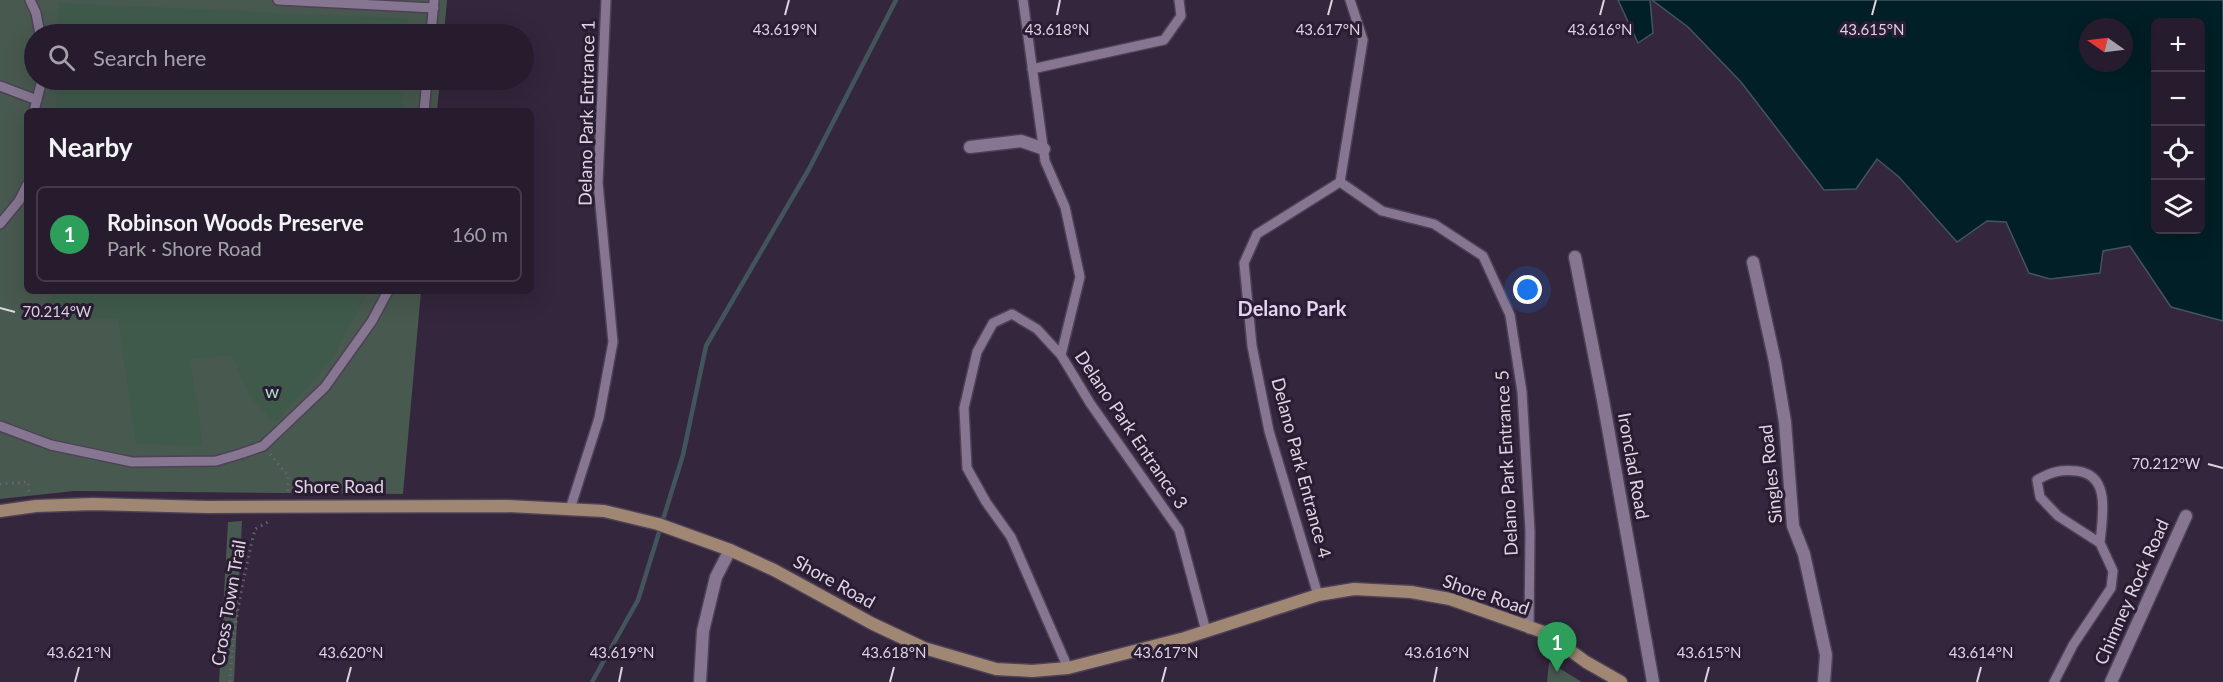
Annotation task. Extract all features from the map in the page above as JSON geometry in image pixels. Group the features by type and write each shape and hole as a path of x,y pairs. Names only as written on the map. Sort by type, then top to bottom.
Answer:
{"street":[{"path":"970,147 1021,141 1044,149"},
{"name":"Ironclad Road","path":"1575,257 1615,464 1653,682"},
{"name":"Singles Road","path":"1753,262 1779,382 1785,422 1793,526 1804,554 1826,654 1824,682"},
{"name":"Shore Road","path":"0,511 93,504 207,507 413,505 604,511 658,524 730,550 774,570 873,624 924,648 996,669 1032,671 1068,668 1206,631 1318,595 1354,590 1411,592 1450,599 1546,633 1586,662 1621,682"},
{"name":"Chimney Rock Road","path":"2111,682 2186,516"},
{"path":"700,682 703,631 716,577 730,550"}],"lane":[{"path":"30,0 38,24"},
{"path":"278,0 434,4 432,24"},
{"name":"Delano Park Entrance 1","path":"570,509 599,418 613,342 598,183 606,0"},
{"name":"Delano Park Entrance 3","path":"1023,0 1045,161 1065,207 1080,277 1060,355 1090,403 1179,530 1206,631"},
{"path":"1032,69 1164,40 1181,16 1179,0"},
{"path":"1340,182 1363,40 1350,0"},
{"path":"0,86 37,100"},
{"path":"35,108 40,90"},
{"path":"424,108 426,90"},
{"name":"Delano Park Entrance 4","path":"1318,595 1269,431 1252,346 1244,263 1257,234 1340,182"},
{"name":"Delano Park Entrance 5","path":"1340,182 1382,211 1434,224 1483,256 1510,315 1522,392 1530,531 1529,628"},
{"path":"0,224 19,201 24,191"},
{"path":"0,426 51,445 132,462 216,461 263,446 325,387 372,321 386,294"},
{"path":"1060,355 1037,329 1012,314 993,323 977,352 964,408 967,468 986,502 1011,537 1068,668"},
{"path":"2054,682 2073,645 2111,588 2113,571 2100,543 2103,511 2101,487 2095,477 2083,472 2062,469 2037,480 2040,497 2058,516 2100,543"}],"path":[{"path":"263,446 288,476 288,494"},
{"path":"0,484 28,482 30,507"},
{"name":"Cross Town Trail","path":"230,682 231,660 244,580 255,529 272,521"}],"green space":[{"name":"w","path":"0,0 447,0 445,24 24,24 24,90 439,90 437,108 24,108 24,294 421,294 403,494 74,491 0,499"},
{"path":"58,3 409,19 408,24 58,24"},
{"path":"57,90 403,90 402,108 56,108"},
{"path":"52,294 367,294 329,363 275,423 249,396 232,355 189,359 198,407 202,446 136,443 118,319 52,318"},
{"path":"242,521 234,682 219,682 228,522"},
{"path":"1549,662 1582,682 1547,682"}],"shaded area":[{"path":"1618,0 1650,0 1653,33 1638,43"},
{"path":"1652,0 2223,0 2223,321 2171,307 2130,246 2103,251 2100,273 2050,279 2029,273 2006,222 1987,221 1957,242 1899,177 1877,159 1856,189 1824,190 1741,82 1688,27"}],"waterway":[{"path":"592,682 638,600 683,455 706,346 809,169 896,0"}],"place":[{"name":"Robinson Woods Preserve","path":"1557,672"}],"district":[{"name":"Delano Park","path":"1292,309"}]}
